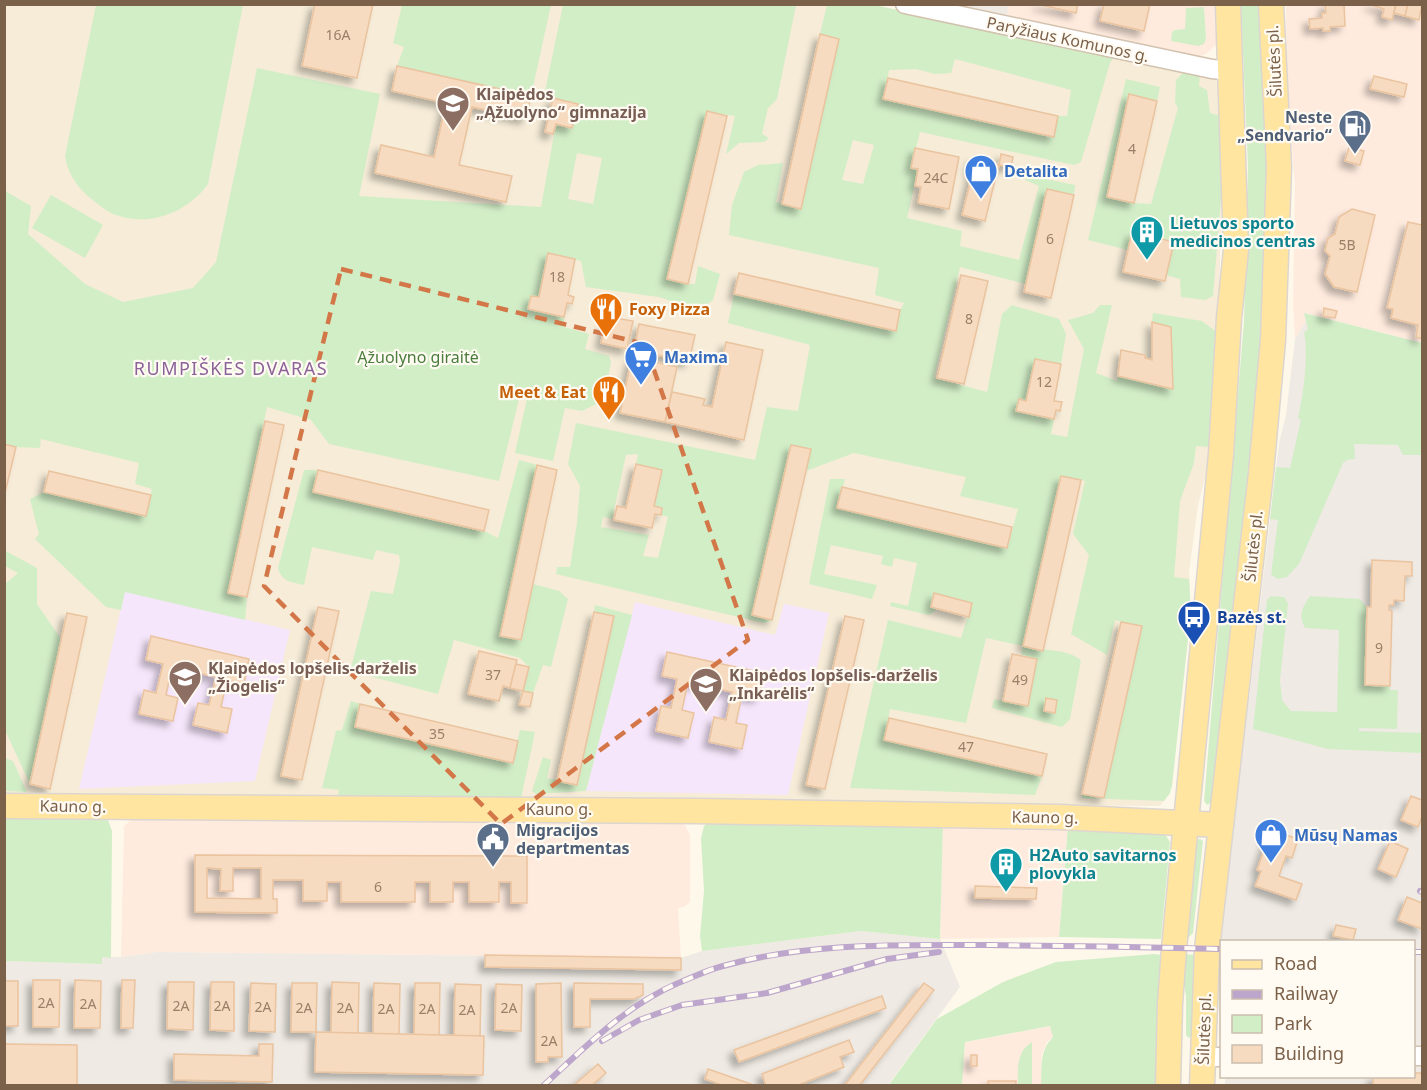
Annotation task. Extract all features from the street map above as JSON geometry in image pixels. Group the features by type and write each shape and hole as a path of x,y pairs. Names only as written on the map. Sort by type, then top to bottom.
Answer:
{"main road":[{"path":"1168,1086 1174,949 1221,454 1229,318 1236,250 1228,4"},
{"name":"Šilutės pl.","path":"1202,1086 1212,1057 1207,949 1260,484 1273,340 1279,167 1271,4"},
{"name":"Kauno g.","path":"4,806 696,811 1059,817 1221,825"},
{"path":"1168,1056 1212,1057"}],"street":[{"name":"Paryžiaus Komunos g.","path":"905,4 1212,69 1231,71"}],"highlighted area":[{"path":"341,269 645,344 748,640 501,824 264,586"}],"shaded area":[{"path":"5,5 874,5 1206,75 1216,80 1220,87 1223,155 1218,333 1208,466 1198,505 1189,573 1191,612 1170,793 1160,806 5,798"},
{"path":"938,5 1009,5 1006,19"},
{"path":"1009,5 1215,5 1217,41 1216,45 1206,54 1194,59 1006,19"},
{"path":"1286,5 1422,5 1422,343 1305,313 1306,321 1295,339 1293,306 1295,186 1287,84"},
{"path":"1304,313 1422,343 1422,1085 1225,1085 1225,1078 1415,1078 1415,940 1220,940 1220,957 1215,957 1227,820 1249,700 1279,443 1286,415 1295,339 1306,321"},
{"name":"Klaipėdos lopšelis-darželis „Žiogelis“","path":"125,591 290,630 255,781 79,789"},
{"name":"Klaipėdos lopšelis-darželis „Inkarėlis“","path":"635,602 775,635 784,604 829,613 788,795 586,791"},
{"path":"132,819 678,821 685,825 690,835 690,902 678,908 681,958 157,952 121,957 124,826"},
{"path":"943,825 1068,825 1059,937 940,939"},
{"path":"861,931 940,939 960,987 888,1085 5,1086 5,961 101,964 102,957 157,952 681,958 702,951"},
{"path":"1051,1026 1053,1037 1047,1042 1042,1054 1041,1085 962,1086 965,1042"}],"green space":[{"path":"96,5 243,5 208,184 189,203 166,215 140,219 113,214 84,192 75,182 66,163 65,156"},
{"path":"402,5 551,5 531,96 397,66 404,47 393,43"},
{"name":"Ąžuolyno giraitė","path":"563,5 796,5 777,99 768,108 762,134 769,138 764,142 739,143 726,154 735,116 707,112 667,279 695,284 698,266 720,274 713,300 702,308 692,308 659,297 586,287 581,261 549,253 539,297 531,296 528,309 564,317 564,327 589,334 585,349 609,356 611,362 604,400 582,411 565,408 553,461 515,453 527,399 520,395 499,481 329,444 311,420 267,407 228,593 247,597 245,620 125,592 121,610 106,607 35,539 39,534 30,499 44,492 146,516 152,489 135,484 139,463 41,439 40,448 5,444 5,191 31,206 28,234 85,284 123,302 193,288 216,262 257,68 380,94 359,196 541,207 556,124 572,128 578,104 544,96","holes":["577,153 602,158 593,204 568,199"]},
{"path":"827,5 874,5 1115,55 1110,63 1081,162 1074,165 920,132 911,168 918,170 907,218 962,231 960,246 1019,260 1039,186 1025,180 1027,175 1075,185 1074,195 1047,189 1026,284 960,267 934,378 987,392 1002,314 1012,305 1059,319 1066,334 1061,364 1035,359 1026,401 1019,400 1016,411 1054,419 1051,434 1067,437 1084,349 1068,320 1093,313 1100,305 1112,305 1096,373 1117,381 1118,376 1173,389 1171,327 1152,322 1153,313 1202,321 1218,333 1209,447 1196,446 1194,463 1180,501 1174,577 1189,579 1191,612 1172,786 1164,801 1082,798 1082,794 1104,798 1142,627 1115,620 1107,655 1071,634 1089,555 1073,534 1085,481 1061,476 1023,646 986,638 966,723 890,709 884,740 1042,776 1035,795 850,788 888,620 961,638 972,603 934,593 931,607 937,609 929,615 890,606 891,602 908,606 917,563 894,558 892,567 881,564 883,556 831,545 824,574 877,585 872,599 809,584 830,479 845,479 837,508 1007,548 1018,509 960,496 966,477 854,453 806,471 811,449 792,445 752,615 772,620 764,623 556,574 557,567 570,567 577,523 580,486 568,464 576,423 755,460 767,407 798,411 810,345 728,323 734,294 896,331 900,310 904,303 875,295 879,268 729,235 732,205 744,172 758,165 783,163 776,202 801,208 839,39 820,34","holes":["955,59 1071,90 1067,116 1058,116 1053,137 884,98 889,70 916,69 935,74 951,73","853,140 874,145 863,184 842,180","638,454 636,464 662,470 654,506 662,508 661,515 668,517 658,558 643,556 649,535 601,527 603,517 612,519 626,455"]},
{"path":"1241,5 1259,5 1267,161 1264,303 1254,463 1212,802 1207,805 1204,801 1244,321 1248,167"},
{"path":"1204,7 1206,39 1204,44 1198,46 1171,41 1172,32 1185,29 1186,8"},
{"path":"1186,70 1200,73 1199,86 1207,90 1210,113 1221,116 1222,186 1213,296 1205,300 1181,297 1180,279 1166,275 1132,232 1128,250 1088,240 1126,79 1160,87 1157,101 1129,95 1107,196 1134,203 1151,204 1178,108 1175,103 1176,80"},
{"path":"51,195 103,225 85,258 32,228"},
{"path":"1304,313 1422,343 1422,455 1403,455 1398,445 1354,444 1355,459 1343,463 1299,564 1287,577 1278,579 1271,575 1278,520 1270,519 1276,467 1290,468 1301,420 1298,418 1306,364 1304,333 1308,329"},
{"path":"519,460 537,465 500,636 521,640 533,584 559,591 568,599 551,667 543,665 533,693 523,691 529,667 520,658 454,640 438,694 350,671 371,591 393,594 400,562 399,555 376,550 373,560 312,547 304,585 285,579 278,568 304,470 318,470 313,492 484,531 498,538"},
{"path":"4,550 37,568 37,604 61,639 30,784 5,730 5,584 18,573 5,566"},
{"path":"1271,596 1284,597 1288,603 1280,680 1282,700 1291,711 1337,712 1339,630 1305,628 1301,615 1307,600 1310,596 1359,599 1367,607 1365,685 1390,686 1390,690 1398,690 1397,729 1359,728 1359,731 1422,733 1422,753 1328,749 1253,729 1267,600"},
{"path":"595,605 632,615 586,791 536,794 532,791 543,757 551,760 547,778 577,785 613,616 594,612"},
{"path":"1023,646 1068,653 1081,660 1070,719 1062,727 992,708 994,699 1028,706 1037,659 1021,655"},
{"path":"351,701 360,704 356,727 512,763 520,730 535,732 520,803 337,801 339,790 322,788 336,731 342,730"},
{"path":"5,758 13,761 27,792 5,791"},
{"path":"5,817 104,817 108,820 112,831 111,958 102,957 102,964 5,961"},
{"path":"708,823 943,825 940,939 861,931 702,951 700,936 704,891 701,838 704,826"},
{"path":"1068,825 1162,830 1170,842 1161,939 1059,937"},
{"path":"1196,840 1203,841 1193,933 1188,938 1185,935"},
{"path":"1183,954 1196,955 1193,1034 1189,1038 1186,1035"},
{"path":"1163,955 1157,1028 1156,1085 1041,1085 1043,1054 1053,1037 1050,1026 965,1042 962,1085 888,1086 937,1019 1003,982 1056,962"},
{"path":"1032,1042 1032,1085 1018,1085 1018,1067 1021,1056"}],"building":[{"path":"315,4 373,4 357,78 302,66"},
{"path":"1037,4 1078,4 1076,13"},
{"path":"1104,4 1150,4 1144,31 1100,21"},
{"path":"1325,4 1344,4 1345,26 1330,27 1330,31 1323,31 1323,28 1310,29 1309,19 1322,18 1322,13 1326,13"},
{"path":"1369,4 1396,4 1392,20 1382,17 1384,9"},
{"path":"1396,4 1408,4 1405,16 1394,13"},
{"path":"1408,4 1422,4 1419,20 1405,16"},
{"path":"820,34 839,39 801,209 782,204"},
{"name":"Klaipėdos „Ąžuolyno“ gimnazija","path":"397,66 531,96 526,119 472,107 459,165 512,176 506,202 375,173 381,145 434,157 446,103 392,91"},
{"path":"1374,76 1407,84 1404,97 1370,89"},
{"path":"888,78 1058,116 1054,137 883,99"},
{"path":"1129,94 1157,101 1134,203 1107,197"},
{"path":"553,98 578,104 572,128 556,124 553,134 545,132"},
{"path":"707,111 727,116 688,284 667,279"},
{"path":"1349,147 1364,151 1360,165 1345,161"},
{"path":"915,148 959,157 949,209 918,203 921,187 915,186 918,169 911,168"},
{"path":"1001,154 1013,157 1011,167 999,165"},
{"path":"973,158 999,165 996,176 970,170"},
{"path":"973,171 996,176 985,221 962,215"},
{"path":"1047,189 1074,195 1051,298 1024,292"},
{"path":"1352,209 1375,215 1357,292 1334,287 1325,274 1330,256 1325,251 1328,238 1335,234 1339,217"},
{"path":"1408,222 1422,225 1422,339 1416,337 1418,325 1391,318 1393,309 1387,308"},
{"name":"Lietuvos sporto medicinos centras","path":"1132,232 1174,242 1165,281 1123,272"},
{"path":"548,253 575,259 568,295 574,297 572,304 567,303 564,317 528,309 531,296 539,297"},
{"path":"739,273 900,310 896,331 734,294"},
{"path":"961,275 988,281 964,384 937,378"},
{"path":"1324,308 1337,311 1335,318 1323,316"},
{"path":"615,318 633,321 627,349 601,343 605,323 614,325"},
{"path":"1152,322 1171,327 1173,389 1118,376 1121,350 1145,355 1145,358 1152,360"},
{"path":"639,324 695,335 689,362 634,350"},
{"path":"726,342 763,350 744,440 665,422 672,392 705,399 703,405 712,407"},
{"path":"632,357 677,367 665,422 620,413"},
{"path":"1035,359 1061,364 1054,401 1062,402 1060,411 1056,410 1054,419 1016,411 1019,399 1026,401"},
{"path":"265,421 284,425 247,597 228,593"},
{"path":"4,444 16,447 4,497"},
{"path":"791,445 811,449 772,620 752,615"},
{"path":"636,464 662,470 654,506 662,508 661,515 655,514 652,528 614,520 617,506 626,508"},
{"path":"537,465 557,470 521,640 500,636"},
{"path":"318,470 489,510 484,531 313,492"},
{"path":"49,471 151,495 146,516 44,492"},
{"path":"1061,476 1081,480 1043,651 1023,646"},
{"path":"842,487 1012,527 1007,548 837,508"},
{"path":"1372,560 1412,562 1412,576 1405,576 1404,601 1394,600 1394,605 1389,605 1389,610 1392,611 1390,686 1365,685 1367,607 1371,607"},
{"path":"934,593 972,603 969,617 931,607"},
{"path":"318,607 339,611 302,780 281,776"},
{"path":"594,612 614,616 577,785 557,781"},
{"path":"67,613 87,617 50,789 30,784"},
{"path":"845,616 864,620 825,789 806,785"},
{"path":"1121,622 1142,626 1104,798 1082,794"},
{"path":"151,636 249,659 244,684 227,680 221,707 232,709 227,733 193,725 198,703 209,705 216,677 172,667 166,695 178,698 173,721 139,714 144,690 156,693 163,664 146,660"},
{"path":"479,651 517,660 510,688 503,686 499,701 468,694"},
{"path":"667,652 764,673 759,698 742,695 736,723 747,725 742,749 709,742 714,717 726,720 732,692 688,682 682,710 694,713 688,738 656,731 661,706 671,708 677,679 662,676"},
{"path":"1012,654 1037,659 1028,706 1003,701"},
{"path":"516,664 529,667 523,691 510,688"},
{"path":"523,691 533,693 530,707 519,705"},
{"path":"1046,698 1057,700 1055,713 1044,711"},
{"path":"360,704 518,741 513,763 355,727"},
{"path":"889,718 1047,754 1042,776 884,740"},
{"path":"1411,796 1422,800 1422,817 1418,827 1401,820"},
{"name":"Mūsų Namas","path":"1271,830 1298,839 1292,858 1286,856 1279,876 1302,884 1296,900 1255,886 1261,871 1257,870"},
{"path":"1390,841 1408,849 1396,877 1378,869"},
{"path":"195,855 527,856 527,903 511,903 511,882 499,882 499,902 469,902 469,882 453,882 453,902 430,902 430,882 415,882 415,902 341,902 341,882 327,882 327,901 303,901 303,880 273,880 273,899 277,899 277,913 195,912","holes":["207,868 221,869 220,891 233,891 233,868 261,868 261,899 207,898"]},
{"name":"H2Auto savitarnos plovykla","path":"975,886 1037,888 1036,899 975,898"},
{"path":"1407,897 1422,903 1422,929 1398,920"},
{"path":"1336,925 1356,929 1353,940 1333,936"},
{"path":"485,955 681,958 681,970 485,967"},
{"path":"33,980 60,980 59,1027 33,1027"},
{"path":"75,980 101,981 100,1028 74,1028"},
{"path":"122,980 135,980 133,1028 121,1028"},
{"path":"4,981 18,981 18,1026 4,1026"},
{"path":"168,982 194,982 193,1030 167,1029"},
{"path":"211,982 234,982 234,1031 210,1030"},
{"path":"332,982 359,983 358,1033 331,1033"},
{"path":"251,983 276,984 275,1032 249,1031"},
{"path":"292,983 317,983 316,1032 291,1032"},
{"path":"374,983 400,984 399,1034 373,1034"},
{"path":"415,983 440,983 439,1035 414,1035"},
{"path":"561,983 562,1057 548,1057 548,1062 536,1062 536,984"},
{"path":"574,983 643,984 643,995 634,999 590,999 590,1027 574,1027"},
{"path":"924,983 934,990 859,1086 844,1086"},
{"path":"455,984 481,985 480,1036 454,1036"},
{"path":"496,984 522,985 521,1031 495,1030"},
{"path":"882,996 886,1008 739,1062 734,1050"},
{"path":"316,1032 484,1036 483,1075 315,1072"},
{"path":"849,1040 854,1052 840,1057 844,1067 796,1086 766,1086 762,1074"},
{"path":"4,1044 77,1045 77,1086 4,1086"},
{"path":"259,1044 273,1044 272,1082 174,1080 174,1054 259,1056"},
{"path":"971,1055 977,1055 977,1066 971,1066"},
{"path":"598,1064 606,1073 591,1086 573,1086"},
{"path":"708,1069 756,1086 724,1086 705,1079"},
{"path":"1415,1073 1422,1073 1422,1086 1373,1086 1373,1078 1415,1078"},
{"path":"988,1081 1016,1081 1016,1086 988,1086"}],"railway":[{"path":"543,1086 605,1029 657,993 711,970 756,958 822,949 889,945 1220,949"},
{"path":"602,1041 639,1020 682,1005 767,993 887,959 939,952"},
{"path":"1415,952 1422,952"}],"place":[{"name":"Klaipėdos „Ąžuolyno“ gimnazija","path":"453,132"},
{"name":"Neste „Sendvario“","path":"1355,155"},
{"name":"Detalita","path":"981,200"},
{"name":"Lietuvos sporto medicinos centras","path":"1147,261"},
{"name":"Foxy Pizza","path":"606,338"},
{"name":"Maxima","path":"641,386"},
{"name":"Meet & Eat","path":"609,421"},
{"name":"Bazės st.","path":"1194,646"},
{"name":"Klaipėdos lopšelis-darželis „Žiogelis“","path":"185,706"},
{"name":"Klaipėdos lopšelis-darželis „Inkarėlis“","path":"706,713"},
{"name":"Mūsų Namas","path":"1271,864"},
{"name":"Migracijos departmentas","path":"493,868"},
{"name":"H2Auto savitarnos plovykla","path":"1006,893"}],"district":[{"name":"RUMPIŠKĖS DVARAS","path":"231,369"}]}
